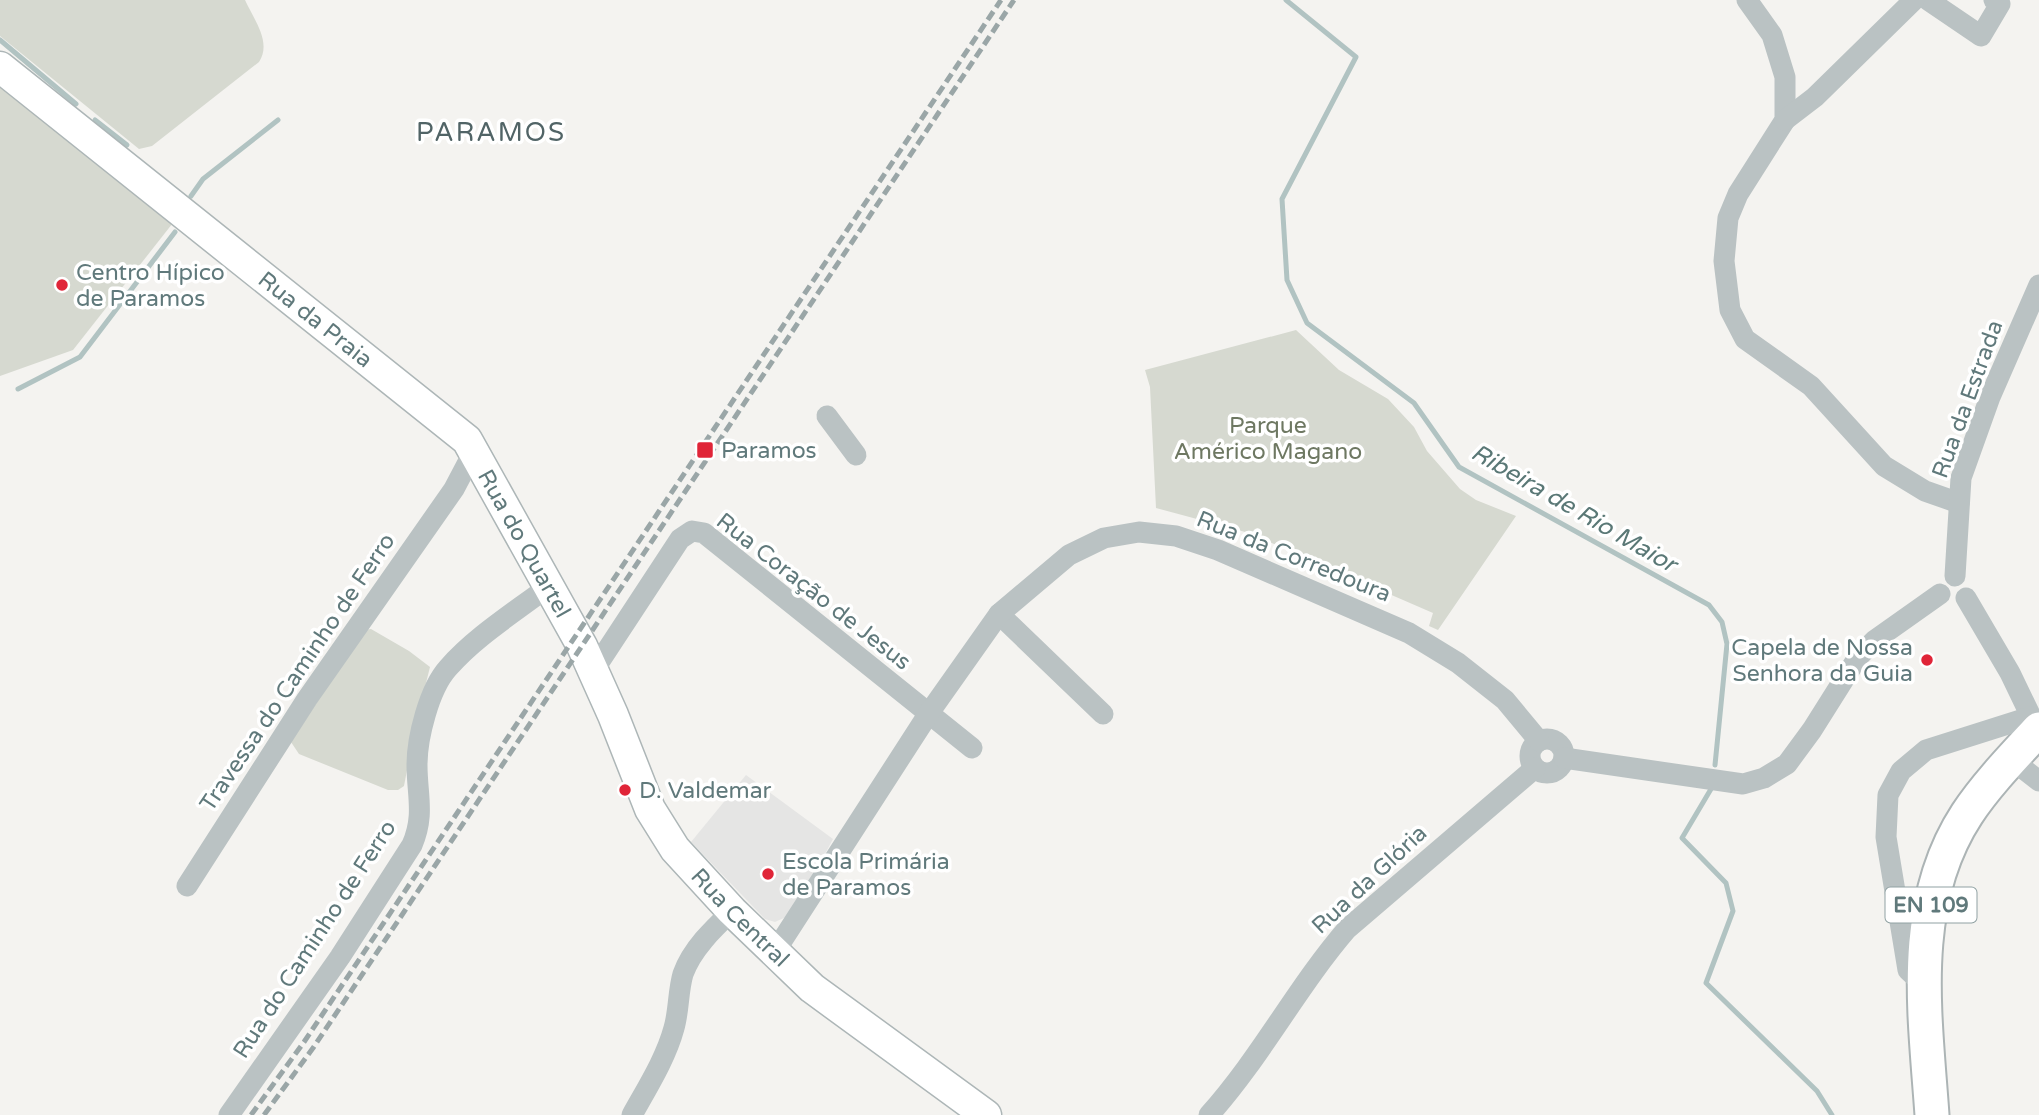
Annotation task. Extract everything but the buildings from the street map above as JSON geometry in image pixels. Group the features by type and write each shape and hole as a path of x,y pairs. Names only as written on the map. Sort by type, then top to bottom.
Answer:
{"main road":[{"name":"EN 109","path":"1932,1115 1923,984 1928,918 1942,859 1967,813 2036,727"}],"street":[{"path":"1747,0 1772,36 1785,78 1785,121"},
{"path":"1914,0 1815,97 1785,121 1738,194 1728,218 1724,261 1730,310 1745,339 1811,386 1884,466 1925,491 1959,503"},
{"path":"1928,0 1981,36 2000,4 1994,0"},
{"name":"Rua da Praia","path":"0,67 470,446"},
{"name":"Rua da Estrada","path":"1955,576 1961,478 1990,397 2039,285"},
{"path":"827,416 856,455"},
{"name":"Rua do Quartel","path":"470,446 588,658"},
{"name":"Travessa do Caminho de Ferro","path":"187,886 307,699 454,489 470,446"},
{"path":"454,489 493,485"},
{"name":"Rua Coração de Jesus","path":"588,658 680,538 692,531 704,533 972,748"},
{"name":"Rua da Corredoura","path":"774,953 929,713 999,614 1069,555 1104,538 1139,532 1176,536 1218,550 1409,633 1458,663 1505,700 1539,741"},
{"path":"1564,758 1743,784 1764,778 1787,764 1858,657 1875,640 1940,594 1943,582 1955,576 1963,580 1968,593 1963,602 1954,605 1945,602 1940,594"},
{"name":"Rua do Caminho de Ferro","path":"229,1115 340,957 412,845 421,810 417,765 424,723 431,699 446,670 481,638 548,586"},
{"path":"1923,984 1908,970 1886,836 1888,795 1901,771 1926,750 2036,727 2010,673 1966,598"},
{"path":"999,614 1103,714"},
{"name":"Rua Central","path":"588,658 641,788 661,828 681,856 732,911 812,988 986,1115"},
{"path":"1539,741 1555,741 1562,748 1564,758 1563,764 1555,771 1544,773 1535,768 1531,754 1539,741"},
{"path":"2012,760 2039,781"},
{"name":"Rua da Glória","path":"1209,1115 1242,1075 1325,954 1347,929 1535,768"},
{"path":"632,1115 654,1075 674,1028 683,975 689,962 705,938 732,911"}],"shaded area":[{"name":"Escola Primária de Paramos","path":"746,775 833,839 797,906 786,917 775,922 765,919 691,842"}],"green space":[{"path":"0,0 245,0 260,31 264,47 259,62 152,146 139,149 0,36"},
{"name":"Centro Hípico de Paramos","path":"0,77 176,219 73,350 0,376"},
{"name":"Parque Américo Magano","path":"1296,330 1339,370 1388,399 1414,427 1427,451 1460,489 1476,500 1516,516 1438,630 1429,626 1433,613 1249,533 1156,508 1150,387 1145,370"},
{"path":"371,629 430,667 404,786 398,790 388,790 299,754 291,742 364,630"}],"waterway":[{"name":"Ribeira de Rio Maior","path":"1286,0 1356,57 1282,199 1287,280 1307,323 1414,403 1459,467 1709,605 1722,622 1727,644 1715,765"},
{"path":"0,40 76,104"},
{"path":"95,120 127,145"},
{"path":"191,196 203,179 278,120"},
{"path":"18,389 80,357 175,232"},
{"name":"Ribeira de Rio Maior","path":"1711,789 1682,838 1726,883 1733,911 1706,983 1817,1091 1832,1115"}],"railway":[{"path":"251,1115 304,1042 1001,0"},
{"path":"264,1115 313,1048 1014,0"}],"place":[{"name":"Centro Hípico de Paramos","path":"62,285"},
{"name":"Paramos","path":"705,450"},
{"name":"Capela de Nossa Senhora da Guia","path":"1927,660"},
{"name":"D. Valdemar","path":"625,790"},
{"name":"Escola Primária de Paramos","path":"768,874"}],"district":[{"name":"PARAMOS","path":"491,132"}]}
